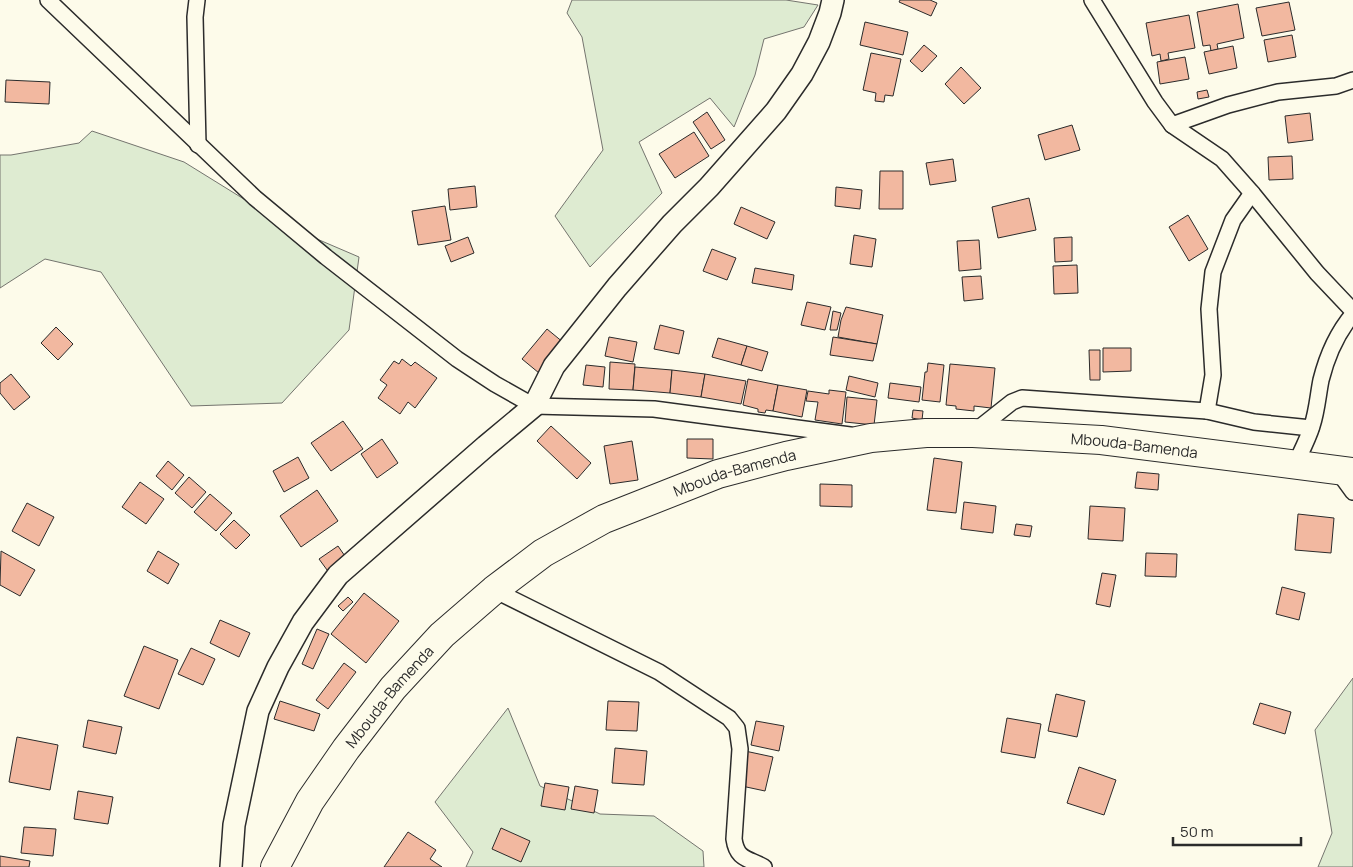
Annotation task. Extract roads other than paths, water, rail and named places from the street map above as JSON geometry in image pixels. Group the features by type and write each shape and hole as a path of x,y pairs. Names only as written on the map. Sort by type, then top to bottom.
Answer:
{"highway":[{"name":"Mbouda-Bamenda","path":"275,867 310,800 346,749 393,688 442,635 494,590 544,553 604,519 718,474 786,456 871,438 926,433 973,433 1101,440 1345,471"}],"street":[{"path":"48,0 254,198 457,359 534,406 654,409 871,438"},
{"path":"197,0 195,17 198,145"},
{"path":"231,867 234,825 258,711 278,668 303,622 338,575 534,406 554,366 617,287 672,224 710,187 776,111 802,74 819,42 833,0"},
{"path":"1092,0 1155,102 1172,125 1222,160 1353,313 1330,351 1321,381 1317,408 1311,428 1295,466"},
{"path":"1172,125 1228,105 1278,92 1336,86 1353,80"},
{"path":"1206,411 1213,375 1209,309 1213,272 1233,220 1252,193"},
{"path":"973,433 1012,402 1022,398 1206,411 1254,422 1311,428"},
{"path":"1345,471 1353,492"},
{"path":"494,590 659,672 729,718 737,728 740,749 734,839 736,848 741,856 764,867"}]}
